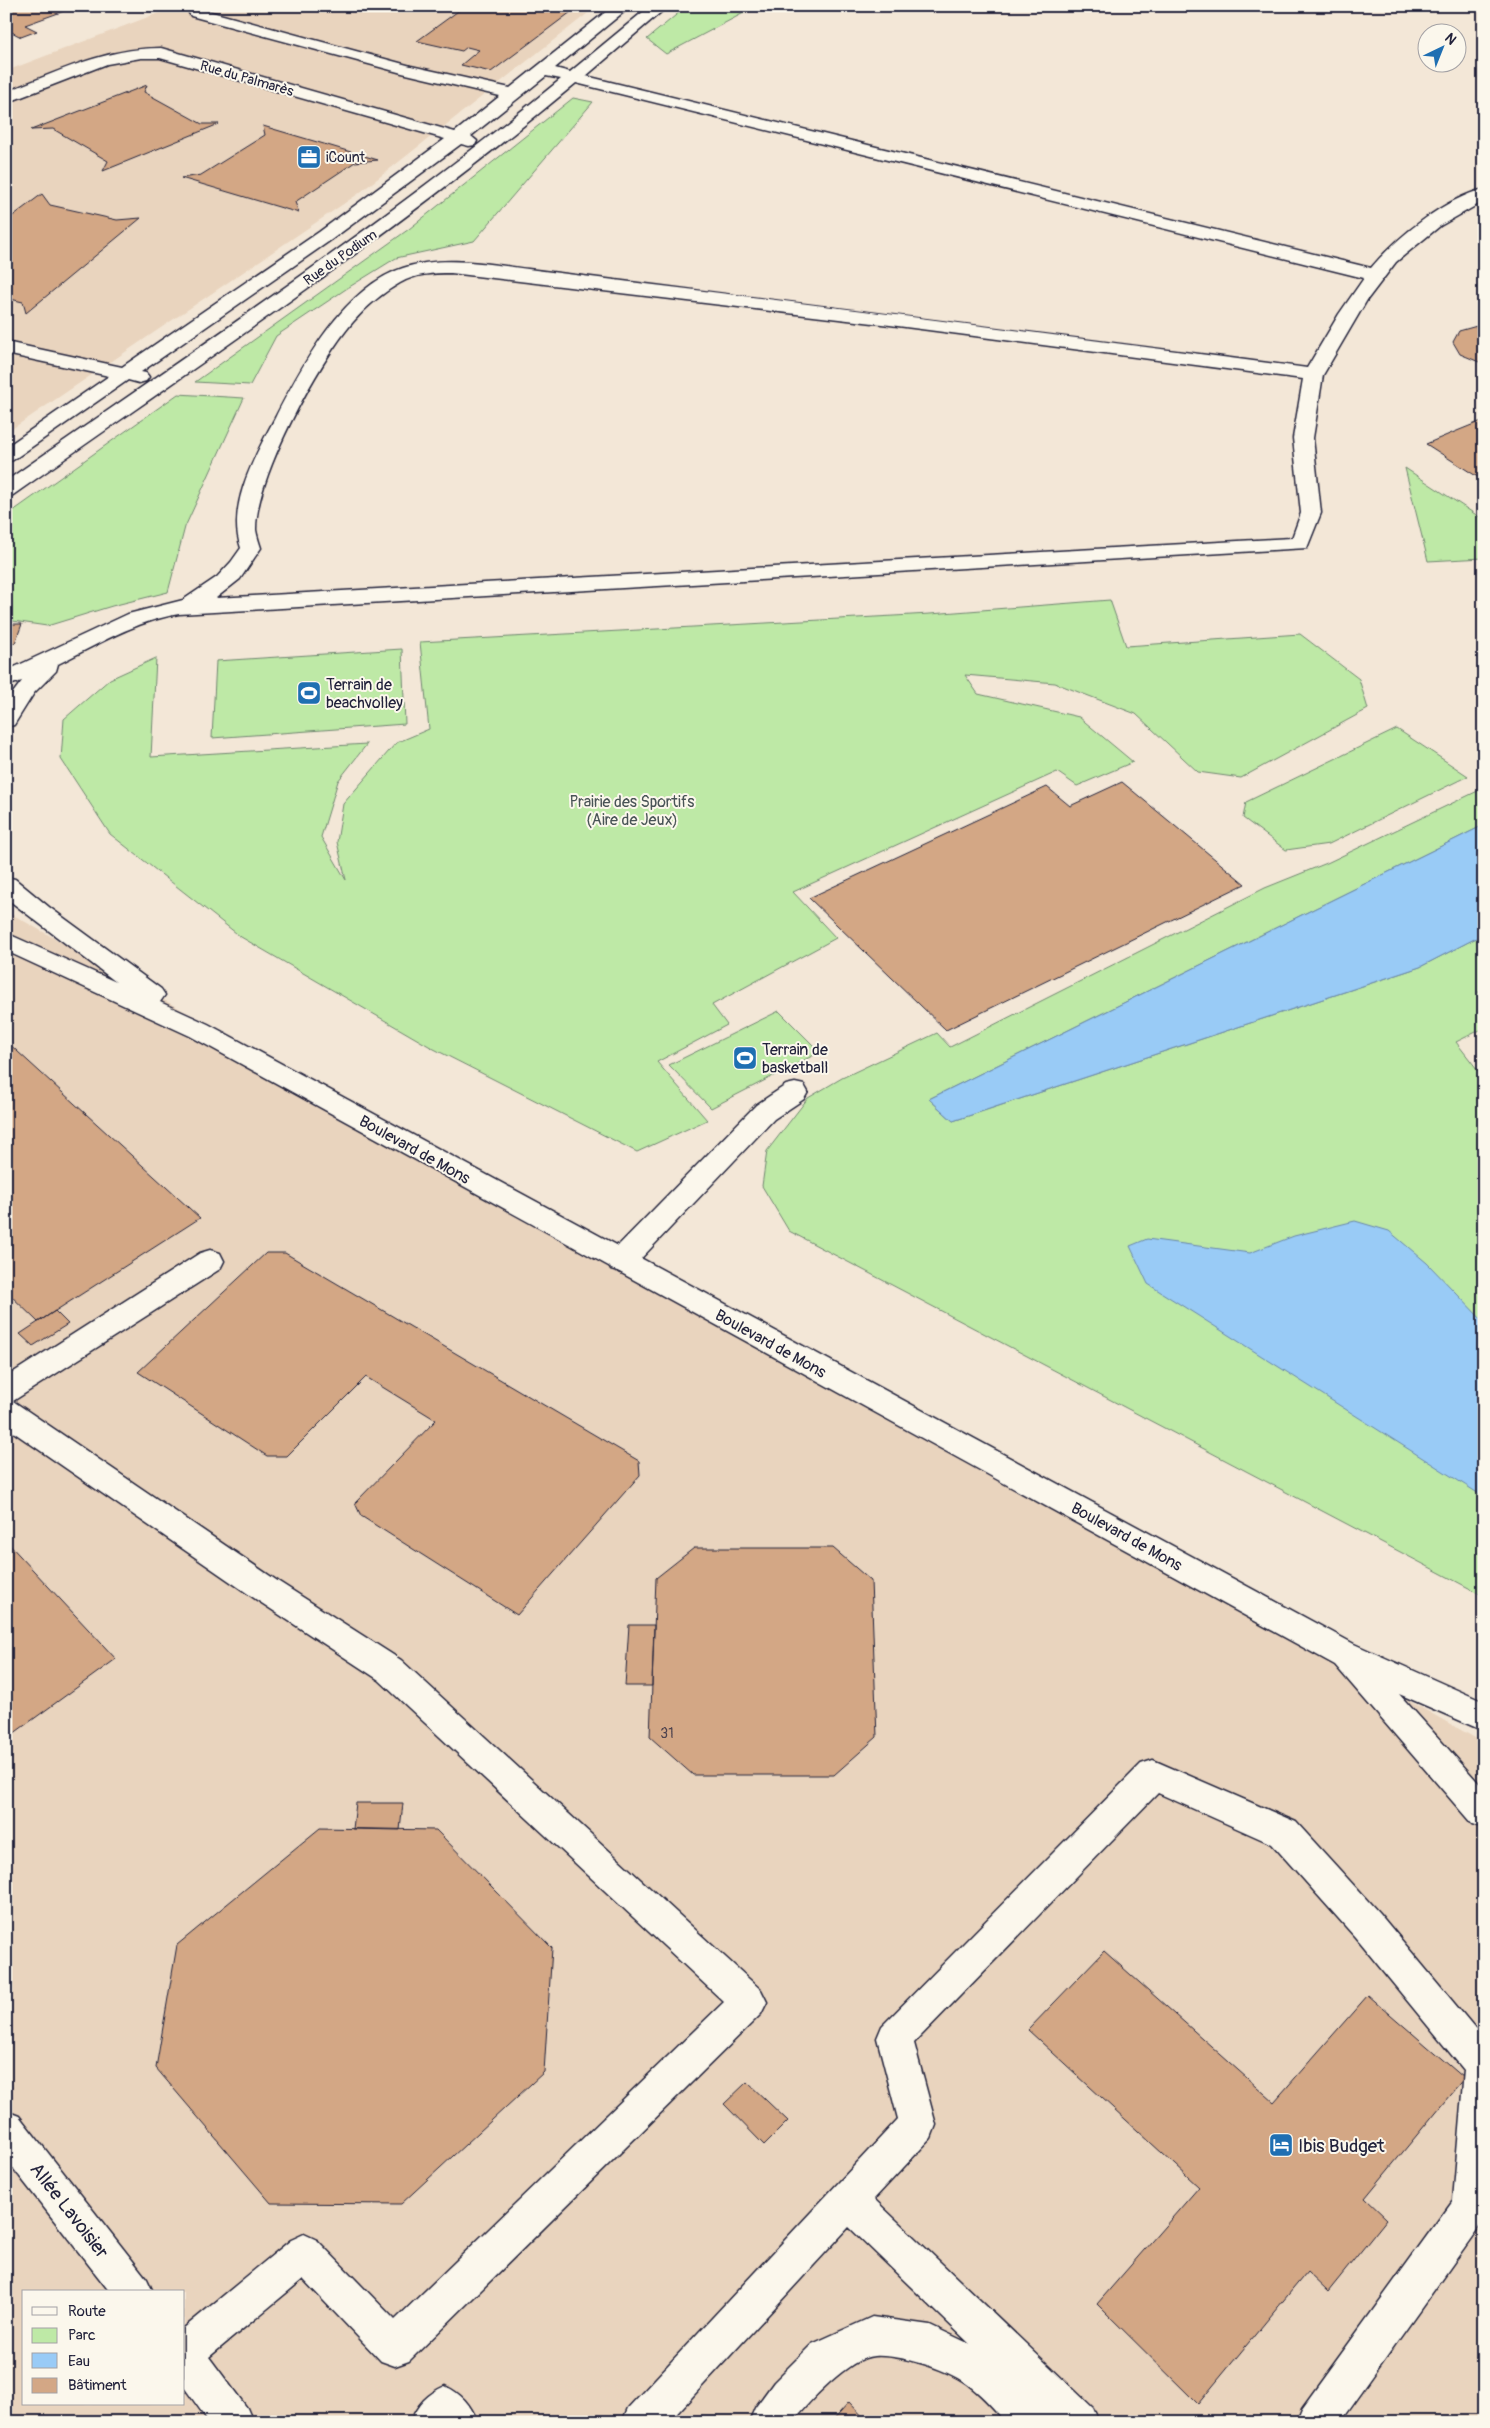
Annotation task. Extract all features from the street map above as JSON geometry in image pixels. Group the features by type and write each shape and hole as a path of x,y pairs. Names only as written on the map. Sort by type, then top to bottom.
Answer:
{"street":[{"name":"Rue du Podium","path":"6,456 128,374 325,236 458,138 623,6"},
{"name":"Rue du Podium","path":"6,491 403,212 488,147 660,6"},
{"path":"197,13 408,70 513,94"},
{"name":"Rue du Palmarès","path":"6,98 113,58 147,52 161,53 488,147"},
{"path":"543,70 1376,275"},
{"path":"9,676 54,658 126,622 157,612 190,605 253,604 421,592 1300,544 1310,513 1303,438 1313,375 1357,299 1391,256 1440,218 1484,194"},
{"path":"190,605 217,589 240,568 251,548 246,530 256,484 294,396 346,320 377,290 400,276 442,266 815,310 1313,375"},
{"path":"6,348 128,374 160,384"},
{"path":"6,720 26,689 54,658"},
{"name":"Boulevard de Mons","path":"6,885 40,913 199,1030"},
{"name":"Boulevard de Mons","path":"6,941 199,1030 1343,1654 1484,1717"},
{"path":"621,1261 765,1112 795,1092"},
{"path":"6,1392 210,1261"},
{"path":"6,1411 268,1592 390,1670 749,2002 395,2347 304,2253 185,2353"},
{"name":"Boulevard de Mons","path":"1343,1654 1484,1813"},
{"path":"642,2422 918,2124 895,2038 1153,1775 1284,1833 1367,1925 1482,2065 1471,2206 1316,2422"},
{"name":"Allée Lavoisier","path":"6,2129 132,2290"},
{"path":"847,2199 1079,2422"},
{"path":"769,2422 788,2396 826,2358 872,2336 930,2344 977,2368 984,2372 1034,2422"},
{"path":"185,2355 233,2422"},
{"path":"430,2422 444,2406 458,2422"}],"shaded area":[{"path":"177,6 597,6 358,194 6,433 6,71"},
{"path":"6,911 1484,1743 1484,2422 6,2422"}],"green space":[{"path":"687,6 757,6 666,54 647,39"},
{"path":"573,98 593,102 474,241 396,258 346,289 276,336 250,385 195,382 409,229"},
{"path":"178,394 244,398 185,527 168,592 112,606 47,626 6,620 6,516"},
{"path":"1405,468 1484,520 1484,558 1428,561"},
{"name":"Prairie des Sportifs (Aire de Jeux)","path":"1110,600 1126,646 1300,634 1359,679 1368,709 1241,778 1198,772 1136,714 1055,683 965,675 978,694 1079,717 1133,762 1077,786 1057,772 793,892 836,938 712,1005 727,1025 657,1062 707,1120 637,1152 434,1049 241,937 110,834 61,759 64,719 110,679 156,658 151,757 367,744 338,781 321,837 346,880 337,842 343,804 396,743 429,729 420,642 930,614"},
{"name":"Terrain de beachvolley","path":"402,649 405,724 212,738 216,661"},
{"path":"1397,729 1468,776 1329,844 1286,850 1243,818 1246,802"},
{"path":"1484,788 1484,825 929,1099 953,1121 1420,967 1484,934 1484,990 1478,992 1484,999 1484,1028 1456,1042 1484,1078 1484,1596 789,1231 762,1186 767,1151 808,1098 842,1078 937,1033 950,1047 1265,888 1327,863"},
{"name":"Terrain de basketball","path":"779,1011 820,1052 711,1108 669,1065"}],"water":[{"path":"1484,825 1484,934 1420,967 953,1121 929,1099"},
{"path":"1355,1221 1389,1231 1427,1263 1484,1322 1484,1497 1148,1284 1130,1246 1147,1239 1250,1253 1294,1236"}],"building":[{"path":"6,6 54,6 64,11 25,25 37,31 21,37 6,29 6,22 12,19 6,16"},
{"path":"465,6 579,6 491,72 461,65 479,50 467,47 462,51 417,41"},
{"path":"147,85 144,92 202,124 219,124 103,171 108,161 53,129 31,130"},
{"path":"263,126 378,160 355,162 295,202 299,213 181,178 201,175 265,135"},
{"path":"42,194 50,205 117,220 141,218 26,313 23,302 6,298 6,221"},
{"path":"1484,324 1484,364 1460,354 1453,342 1459,331"},
{"path":"1484,420 1484,481 1426,444 1452,433"},
{"path":"6,624 22,624 15,643 6,642"},
{"path":"1122,782 1245,884 946,1030 809,898 1047,787 1070,806"},
{"path":"6,1041 200,1218 38,1322 6,1291"},
{"path":"266,1253 285,1253 639,1461 640,1475 517,1615 361,1516 355,1503 436,1420 366,1377 287,1456 267,1456 138,1372"},
{"path":"55,1311 68,1324 33,1346 20,1334"},
{"path":"6,1541 116,1659 6,1739"},
{"path":"694,1548 833,1548 871,1581 877,1737 834,1775 693,1775 650,1737 656,1578"},
{"path":"629,1625 654,1625 652,1686 625,1686"},
{"path":"356,1803 403,1803 400,1830 353,1829"},
{"path":"320,1828 436,1830 552,1948 544,2072 401,2204 271,2203 156,2068 177,1945"},
{"name":"Ibis Budget","path":"1104,1951 1274,2102 1368,1995 1464,2078 1365,2198 1387,2219 1328,2292 1307,2272 1198,2404 1097,2304 1199,2187 1028,2030"},
{"path":"747,2082 788,2121 764,2145 724,2104"},
{"path":"849,2402 868,2422 831,2422"}],"place":[{"name":"iCount","path":"309,157"},
{"name":"Terrain de beachvolley","path":"309,693"},
{"name":"Terrain de basketball","path":"745,1058"},
{"name":"Ibis Budget","path":"1281,2145"}]}
